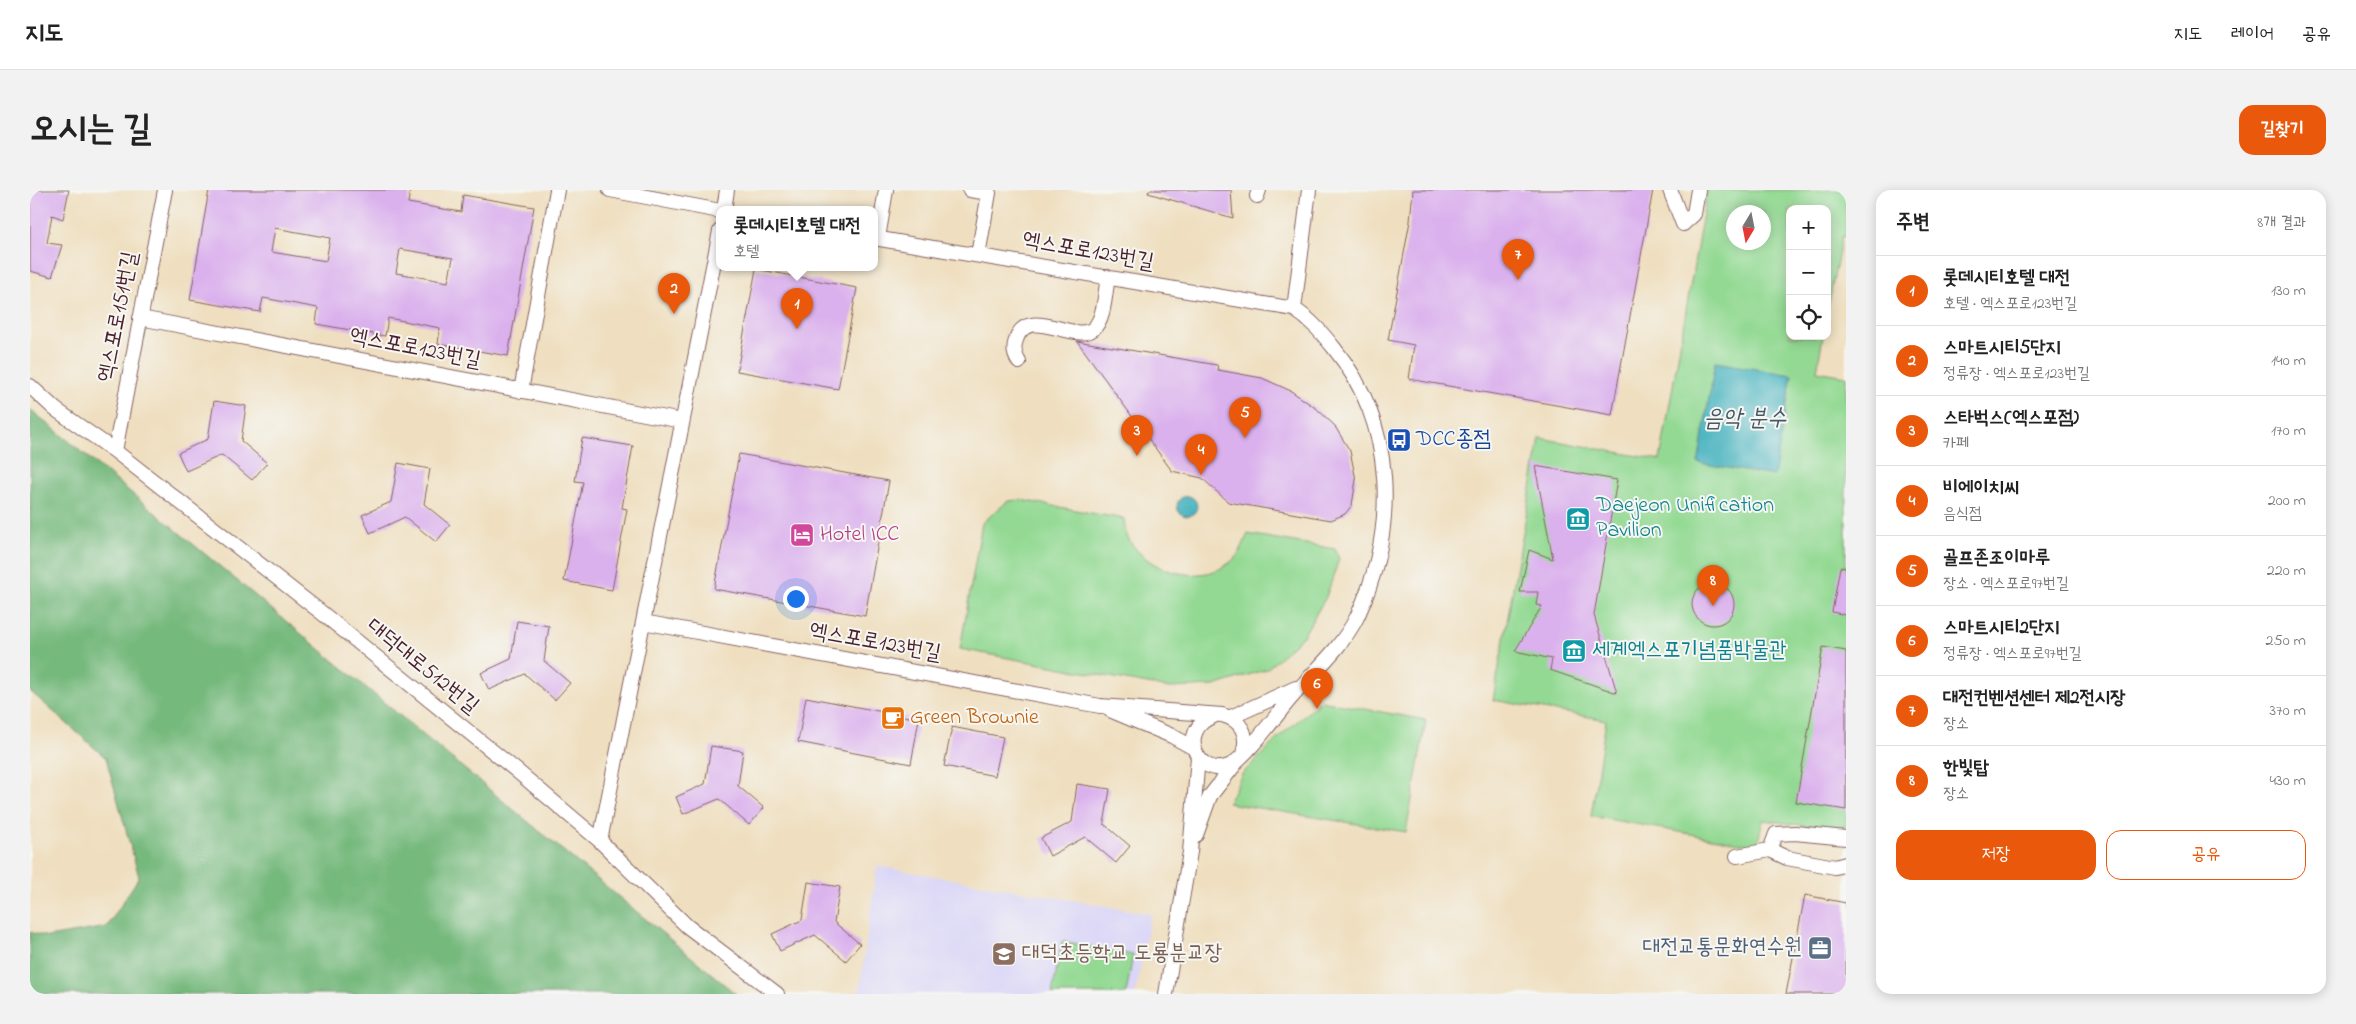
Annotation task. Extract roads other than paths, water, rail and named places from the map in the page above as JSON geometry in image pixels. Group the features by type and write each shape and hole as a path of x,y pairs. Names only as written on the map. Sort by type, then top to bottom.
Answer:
{"street":[{"name":"엑스포로151번길","path":"115,452 165,190"},
{"path":"522,391 557,190"},
{"path":"610,190 716,210"},
{"path":"725,206 727,190"},
{"path":"878,228 886,190"},
{"path":"970,190 989,191 978,255"},
{"path":"1190,852 1210,796 1301,686 1329,658 1356,618 1370,584 1380,544 1384,516 1384,464 1376,424 1364,393 1343,360 1312,321 1294,309 1309,190"},
{"path":"1670,190 1683,224 1694,214 1698,190"},
{"name":"엑스포로123번길","path":"878,238 1294,309"},
{"path":"600,841 716,251"},
{"path":"1019,362 1014,356 1016,339 1028,326 1039,324 1077,332 1086,332 1093,329 1101,313 1108,277"},
{"name":"엑스포로123번길","path":"140,318 682,421"},
{"name":"대덕대로512번길","path":"30,386 54,409 115,452 517,771 600,841 687,926 777,994"},
{"name":"엑스포로123번길","path":"643,622 1100,706"},
{"path":"1100,706 1173,710 1231,717 1301,686"},
{"path":"1100,706 1172,736 1196,753 1204,763 1221,768 1240,758 1246,737 1238,722 1231,717"},
{"path":"1166,994 1190,852 1196,753 1195,731 1206,718 1214,716"},
{"path":"1770,850 1776,834 1795,833 1846,838"},
{"path":"1737,856 1770,850 1787,858 1835,867 1846,864"}],"water":[{"name":"음악 분수","path":"1715,362 1792,375 1774,476 1698,463"},
{"path":"1187,496 1194,499 1197,506 1194,513 1187,516 1180,513 1177,506 1180,499"}],"place":[{"name":"대전컨벤션센터 제2전시장","path":"1518,280"},
{"name":"스마트시티5단지","path":"674,314"},
{"name":"롯데시티호텔 대전","path":"797,329"},
{"name":"골프존조이마루","path":"1245,438"},
{"name":"DCC종점","path":"1399,440"},
{"name":"스타벅스(엑스포점)","path":"1137,456"},
{"name":"비에이치씨","path":"1201,475"},
{"name":"Daejeon Unification Pavilion","path":"1578,519"},
{"name":"Hotel ICC","path":"802,535"},
{"name":"한빛탑","path":"1713,606"},
{"name":"세계엑스포기념품박물관","path":"1574,651"},
{"name":"스마트시티2단지","path":"1317,709"},
{"name":"Green Brownie","path":"893,718"},
{"name":"대전교통문화연수원","path":"1820,948"},
{"name":"대덕초등학교 도룡분교장","path":"1004,954"}]}
